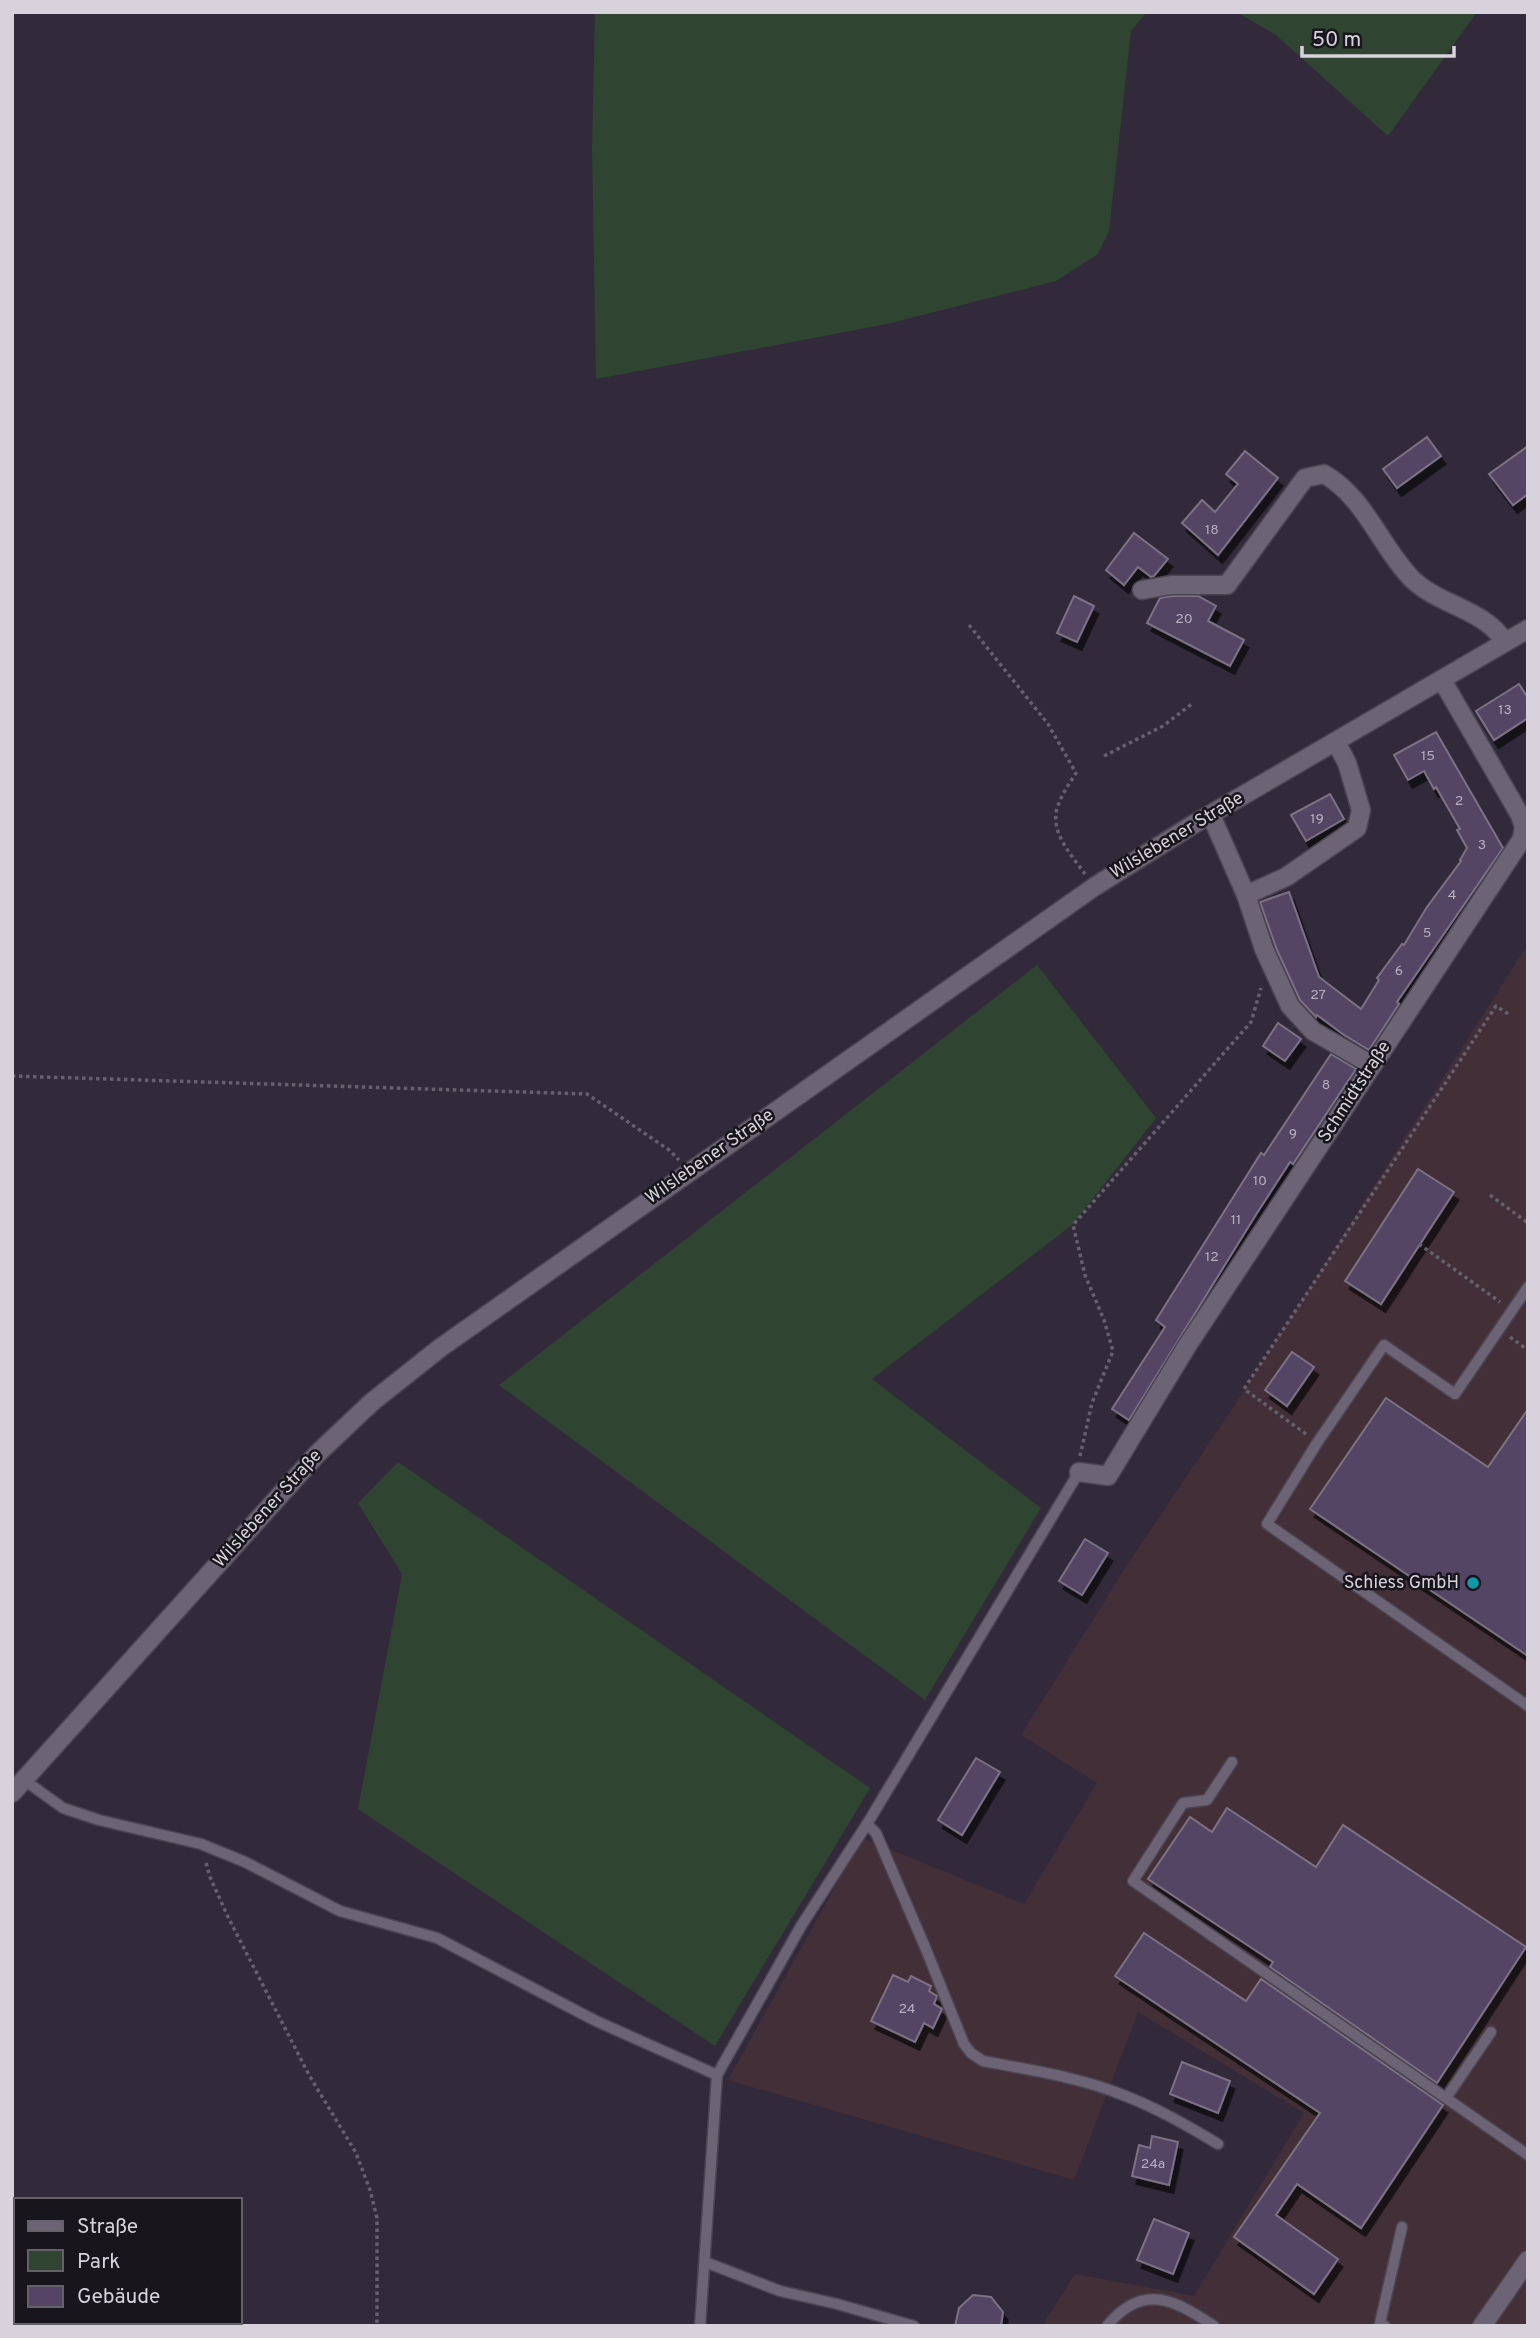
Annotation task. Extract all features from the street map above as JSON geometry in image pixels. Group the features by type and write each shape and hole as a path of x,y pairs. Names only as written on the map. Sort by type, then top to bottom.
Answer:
{"street":[{"path":"1142,590 1171,585 1227,584 1305,478 1324,474 1341,483 1353,497 1415,581 1441,598 1483,619 1498,630 1505,642"},
{"name":"Wilslebener Straße","path":"18,1786 292,1481 372,1402 440,1348 1094,887 1194,824 1528,629"},
{"name":"Schmidtstraße","path":"1079,1472 1108,1476 1187,1346 1522,839 1524,827 1520,815 1442,680"},
{"path":"1246,895 1286,877 1357,828 1362,810 1347,762 1336,742"},
{"path":"1211,815 1246,895 1264,949 1290,1006 1313,1031 1373,1065"},
{"path":"1482,2326 1528,2260"}],"lane":[{"path":"1528,1287 1455,1394 1384,1345 1317,1443 1267,1524 1528,1706"},
{"path":"700,2326 717,2075 801,1926 867,1825 1079,1472"},
{"path":"1232,1762 1206,1800 1183,1803 1133,1881 1528,2155"},
{"path":"18,1786 62,1808 99,1821 201,1844 245,1862 340,1911 438,1938 596,2021 717,2075"},
{"path":"867,1825 876,1833 964,2044 971,2053 983,2061 1072,2079 1122,2094 1219,2144"},
{"path":"1446,2098 1491,2032"},
{"path":"1381,2325 1402,2227"},
{"path":"705,2262 780,2291 914,2326"},
{"path":"1107,2326 1115,2316 1136,2302 1158,2297 1187,2307 1214,2326"}],"path":[{"path":"969,625 1048,724 1076,773 1058,804 1055,820 1063,844 1094,887"},
{"path":"1104,756 1163,726 1193,703"},
{"path":"1079,1472 1080,1448 1092,1404 1113,1351 1104,1320 1085,1275 1073,1225 1251,1022 1261,992 1261,981"},
{"path":"1317,1443 1244,1390 1496,1006 1510,1015"},
{"path":"12,1076 587,1094 669,1150 689,1172"},
{"path":"1490,1195 1528,1223"},
{"path":"1419,1244 1511,1311"},
{"path":"1499,1329 1528,1350"},
{"path":"201,1844 209,1877 228,1917 309,2075 356,2153 370,2190 377,2218 377,2326"}],"shaded area":[{"path":"1528,944 1528,2326 1042,2326 1075,2274 1194,2296 1304,2113 1138,2012 1074,2180 728,2080 862,1838 1024,1904 1097,1783 1021,1735 1129,1562 1231,1411"}],"green space":[{"path":"595,12 1147,12 1131,31 1109,231 1098,254 1056,281 887,324 596,379 592,148"},
{"path":"1237,12 1477,12 1388,136 1276,35"},
{"path":"1037,965 1156,1118 1073,1224 872,1379 1041,1508 925,1700 499,1385"},
{"path":"398,1462 870,1788 715,2046 358,1809 402,1574 358,1503"}],"building":[{"path":"1427,437 1441,456 1397,488 1383,469"},
{"path":"1528,446 1528,494 1513,505 1489,474"},
{"path":"1245,451 1278,478 1218,555 1182,523 1202,500 1215,512 1238,484 1226,474"},
{"path":"1134,533 1168,559 1151,577 1138,567 1124,585 1106,570"},
{"path":"1074,596 1094,606 1077,642 1057,633"},
{"path":"1198,596 1216,606 1208,621 1244,640 1230,666 1147,623 1160,598"},
{"path":"1519,684 1528,698 1528,718 1494,740 1476,711"},
{"path":"1436,732 1503,848 1397,1002 1399,1004 1369,1050 1317,1015 1316,1017 1300,1000 1277,950 1260,902 1289,892 1319,977 1361,1009 1379,980 1377,978 1402,944 1404,945 1467,848 1457,830 1460,829 1424,771 1408,780 1394,755"},
{"path":"1330,794 1344,819 1306,841 1291,815"},
{"path":"1278,1023 1301,1039 1285,1061 1263,1046"},
{"path":"1331,1054 1356,1069 1257,1213 1129,1420 1112,1409 1165,1327 1156,1320 1261,1153 1264,1155"},
{"path":"1418,1169 1454,1192 1381,1304 1345,1281"},
{"path":"1292,1352 1314,1367 1287,1406 1265,1390"},
{"name":"Schiess GmbH","path":"1386,1398 1488,1467 1528,1409 1528,1656 1310,1509"},
{"path":"1085,1539 1108,1553 1082,1595 1059,1581"},
{"path":"976,1758 1000,1772 962,1835 938,1820"},
{"path":"1227,1808 1316,1867 1343,1825 1526,1947 1437,2083 1270,1967 1273,1962 1148,1879 1190,1817 1212,1832"},
{"path":"1144,1933 1246,2001 1261,1979 1443,2105 1361,2228 1297,2184 1276,2215 1338,2259 1314,2294 1234,2237 1320,2113 1115,1976"},
{"path":"893,1975 908,1982 911,1976 931,1986 929,1991 937,1996 934,2004 942,2009 933,2028 924,2023 915,2042 871,2021"},
{"path":"1182,2062 1230,2081 1218,2113 1170,2094"},
{"path":"1152,2136 1178,2142 1169,2185 1132,2176 1139,2145 1150,2148"},
{"path":"1154,2219 1189,2233 1173,2274 1137,2260"},
{"path":"973,2295 991,2297 1003,2312 1001,2326 955,2326 959,2308"}],"place":[{"name":"Schiess GmbH","path":"1473,1583"}]}
